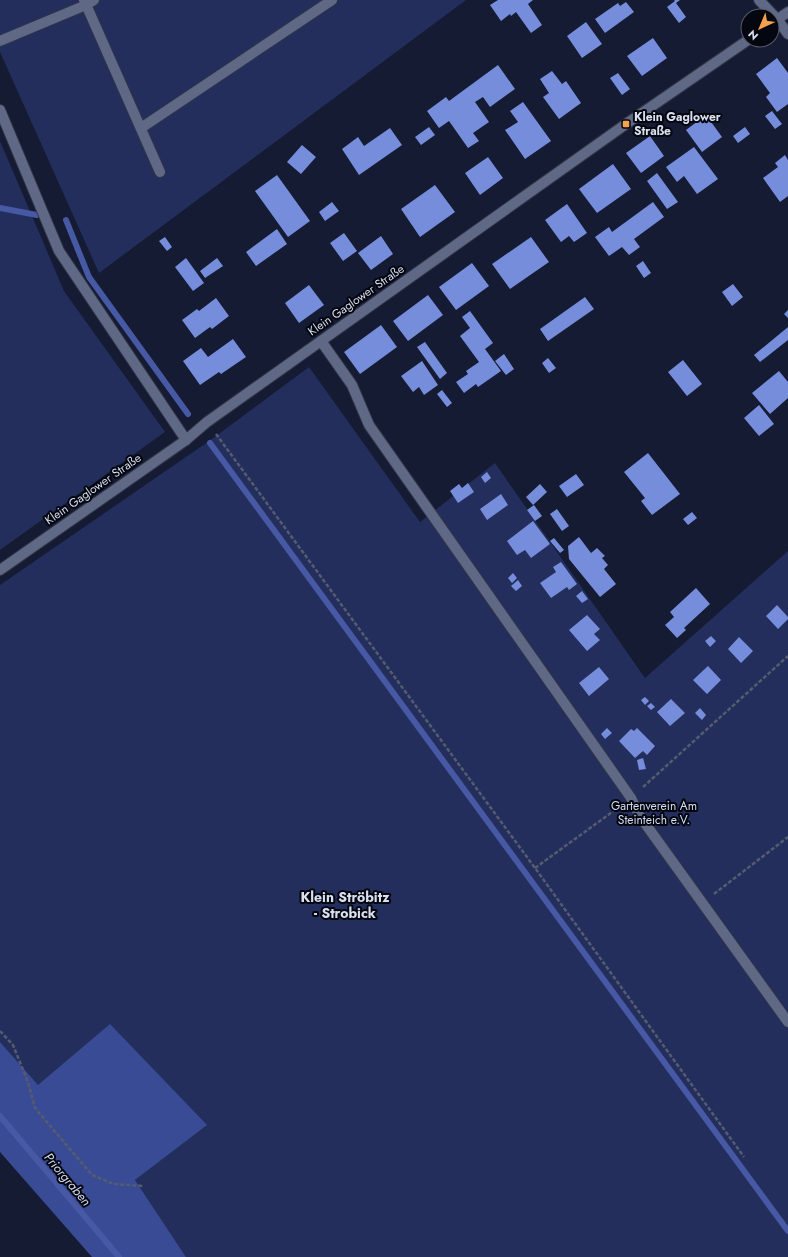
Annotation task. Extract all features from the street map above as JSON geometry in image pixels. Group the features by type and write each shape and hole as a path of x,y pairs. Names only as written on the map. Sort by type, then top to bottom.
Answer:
{"street":[{"path":"141,128 332,0"},
{"path":"759,0 765,8"},
{"path":"0,41 88,2 160,172"},
{"path":"780,26 788,34"},
{"name":"Klein Gaglower Straße","path":"0,570 186,440 207,422 626,124 740,46"},
{"path":"0,110 59,251 186,440"},
{"path":"321,341 352,385 369,425 631,798 639,815 788,1022"}],"path":[{"path":"207,422 535,868 744,1157"},
{"path":"535,868 631,798 788,656"},
{"path":"703,903 788,836"},
{"path":"0,1031 14,1045 28,1082 35,1108 92,1175 114,1184 144,1186"}],"green space":[{"path":"0,0 466,0 99,273 0,52"},
{"path":"0,141 64,291 165,432 0,550"},
{"name":"Gartenverein Am Steinteich e.V.","path":"309,367 420,522 495,463 645,678 788,551 788,1257 186,1257 135,1180 206,1125 38,1086 0,1042 0,585 212,439"}],"shaded area":[{"path":"110,1024 207,1125 135,1180 186,1257 92,1257 0,1152 0,1042 38,1085"}],"building":[{"path":"498,0 533,0 528,4 542,25 531,33 516,12 511,16 510,14 501,21 490,5"},
{"path":"674,0 680,0 676,3 686,17 679,23 667,7 675,1"},
{"path":"626,2 634,12 605,33 595,19 618,3 620,6"},
{"path":"586,22 602,44 582,58 567,36"},
{"path":"653,38 667,58 642,76 627,56"},
{"path":"777,58 788,73 788,104 777,112 766,97 770,93 756,74"},
{"path":"498,65 515,89 490,107 483,97 475,102 489,122 473,133 479,141 468,148 449,121 439,128 427,111 446,97 449,101"},
{"path":"552,71 562,84 566,81 581,103 559,119 543,97 549,93 540,79"},
{"path":"618,73 630,89 622,95 610,78"},
{"path":"523,102 551,141 525,159 505,130 518,122 510,111"},
{"path":"772,111 782,124 775,129 765,116"},
{"path":"706,115 722,137 702,152 686,130"},
{"path":"429,127 435,135 421,145 415,137"},
{"path":"745,127 750,134 738,143 733,136"},
{"path":"390,128 402,145 359,175 342,149 358,137 364,146"},
{"path":"650,136 664,156 641,173 626,153"},
{"path":"302,145 316,157 301,174 287,162"},
{"path":"694,147 718,179 697,194 684,176 677,182 666,167"},
{"path":"785,155 788,160 788,196 780,202 763,178 778,167 775,163"},
{"path":"488,157 503,178 480,195 465,173"},
{"path":"613,164 631,189 597,213 579,189"},
{"path":"657,173 678,202 667,209 647,181"},
{"path":"277,175 310,221 288,237 255,191"},
{"path":"435,185 455,212 420,237 401,209"},
{"path":"332,202 339,211 325,221 319,212"},
{"path":"653,202 664,217 634,239 640,247 629,255 622,247 609,256 595,237 609,227 612,232"},
{"path":"567,204 587,233 574,242 569,236 561,242 545,220"},
{"path":"277,229 287,244 256,266 246,252"},
{"path":"344,233 357,251 343,261 330,243"},
{"path":"381,236 393,254 371,270 358,253"},
{"path":"165,237 172,247 167,251 159,241"},
{"path":"531,237 549,262 510,289 492,264"},
{"path":"186,258 204,283 193,291 175,267"},
{"path":"217,258 223,266 205,278 200,271"},
{"path":"643,261 651,273 644,278 636,266"},
{"path":"472,263 489,286 456,310 439,287"},
{"path":"733,284 743,297 732,306 722,292"},
{"path":"309,285 324,305 299,323 285,303"},
{"path":"428,295 443,315 408,341 393,321"},
{"path":"585,297 594,309 548,341 540,329"},
{"path":"216,298 229,316 212,329 210,327 195,338 182,320 197,309 199,311"},
{"path":"788,310 788,318 784,314"},
{"path":"470,311 493,343 485,349 501,371 478,387 476,384 464,393 456,382 468,374 466,371 479,362 460,336 470,328 462,317"},
{"path":"381,325 397,347 360,374 344,352"},
{"path":"788,327 788,340 760,362 754,355"},
{"path":"233,339 246,357 221,374 219,372 200,385 183,361 201,348 208,357"},
{"path":"425,342 447,373 440,379 417,347"},
{"path":"504,354 514,369 506,375 495,361"},
{"path":"548,358 556,368 549,373 542,363"},
{"path":"683,360 702,384 687,396 668,372"},
{"path":"422,361 438,385 424,395 419,387 413,392 401,376"},
{"path":"779,371 788,382 788,398 770,414 752,393"},
{"path":"442,390 452,403 447,407 437,394"},
{"path":"759,405 774,424 759,436 744,418"},
{"path":"648,453 680,494 652,515 641,501 645,498 624,472"},
{"path":"487,472 491,478 485,483 481,477"},
{"path":"576,474 584,485 567,497 559,486"},
{"path":"468,483 474,492 458,503 450,491 459,484 462,488"},
{"path":"540,484 547,492 533,505 526,497"},
{"path":"501,494 508,505 487,520 480,509"},
{"path":"534,505 542,516 535,521 527,510"},
{"path":"557,509 569,526 562,531 550,514"},
{"path":"692,512 697,518 688,525 683,519"},
{"path":"533,521 550,544 531,558 525,550 517,555 507,541"},
{"path":"579,537 591,553 597,548 605,556 602,558 608,565 604,569 616,584 600,597 569,559 568,546"},
{"path":"554,538 564,550 560,553 550,541"},
{"path":"561,562 577,584 569,590 567,587 551,598 540,583 556,572 553,567"},
{"path":"513,573 517,578 512,583 508,578"},
{"path":"518,580 522,586 516,591 511,586"},
{"path":"696,588 710,604 684,628 686,630 677,638 665,625 674,617 670,612"},
{"path":"582,591 588,599 582,603 576,596"},
{"path":"777,605 788,617 788,619 778,629 766,616"},
{"path":"587,615 600,629 594,634 600,640 587,651 569,630"},
{"path":"711,636 716,641 710,647 705,641"},
{"path":"739,637 753,651 741,663 728,649"},
{"path":"708,666 721,680 707,694 693,680"},
{"path":"599,667 609,679 589,696 579,683"},
{"path":"645,697 649,701 645,705 641,700"},
{"path":"671,699 685,713 670,726 657,712"},
{"path":"651,703 655,707 651,710 647,706"},
{"path":"700,708 706,715 702,720 695,713"},
{"path":"607,728 612,733 605,739 601,734"},
{"path":"637,728 655,746 647,755 643,751 635,758 619,741 631,729 634,731"},
{"path":"643,758 646,769 639,770 637,760"}],"waterway":[{"path":"0,208 37,215"},
{"path":"66,220 89,277 188,414"},
{"path":"210,443 788,1231"},
{"name":"Priorgraben","path":"0,1116 119,1257"}],"place":[{"name":"Klein Gaglower Straße","path":"626,124"}],"district":[{"name":"Klein Ströbitz - Strobick","path":"345,906"}]}
